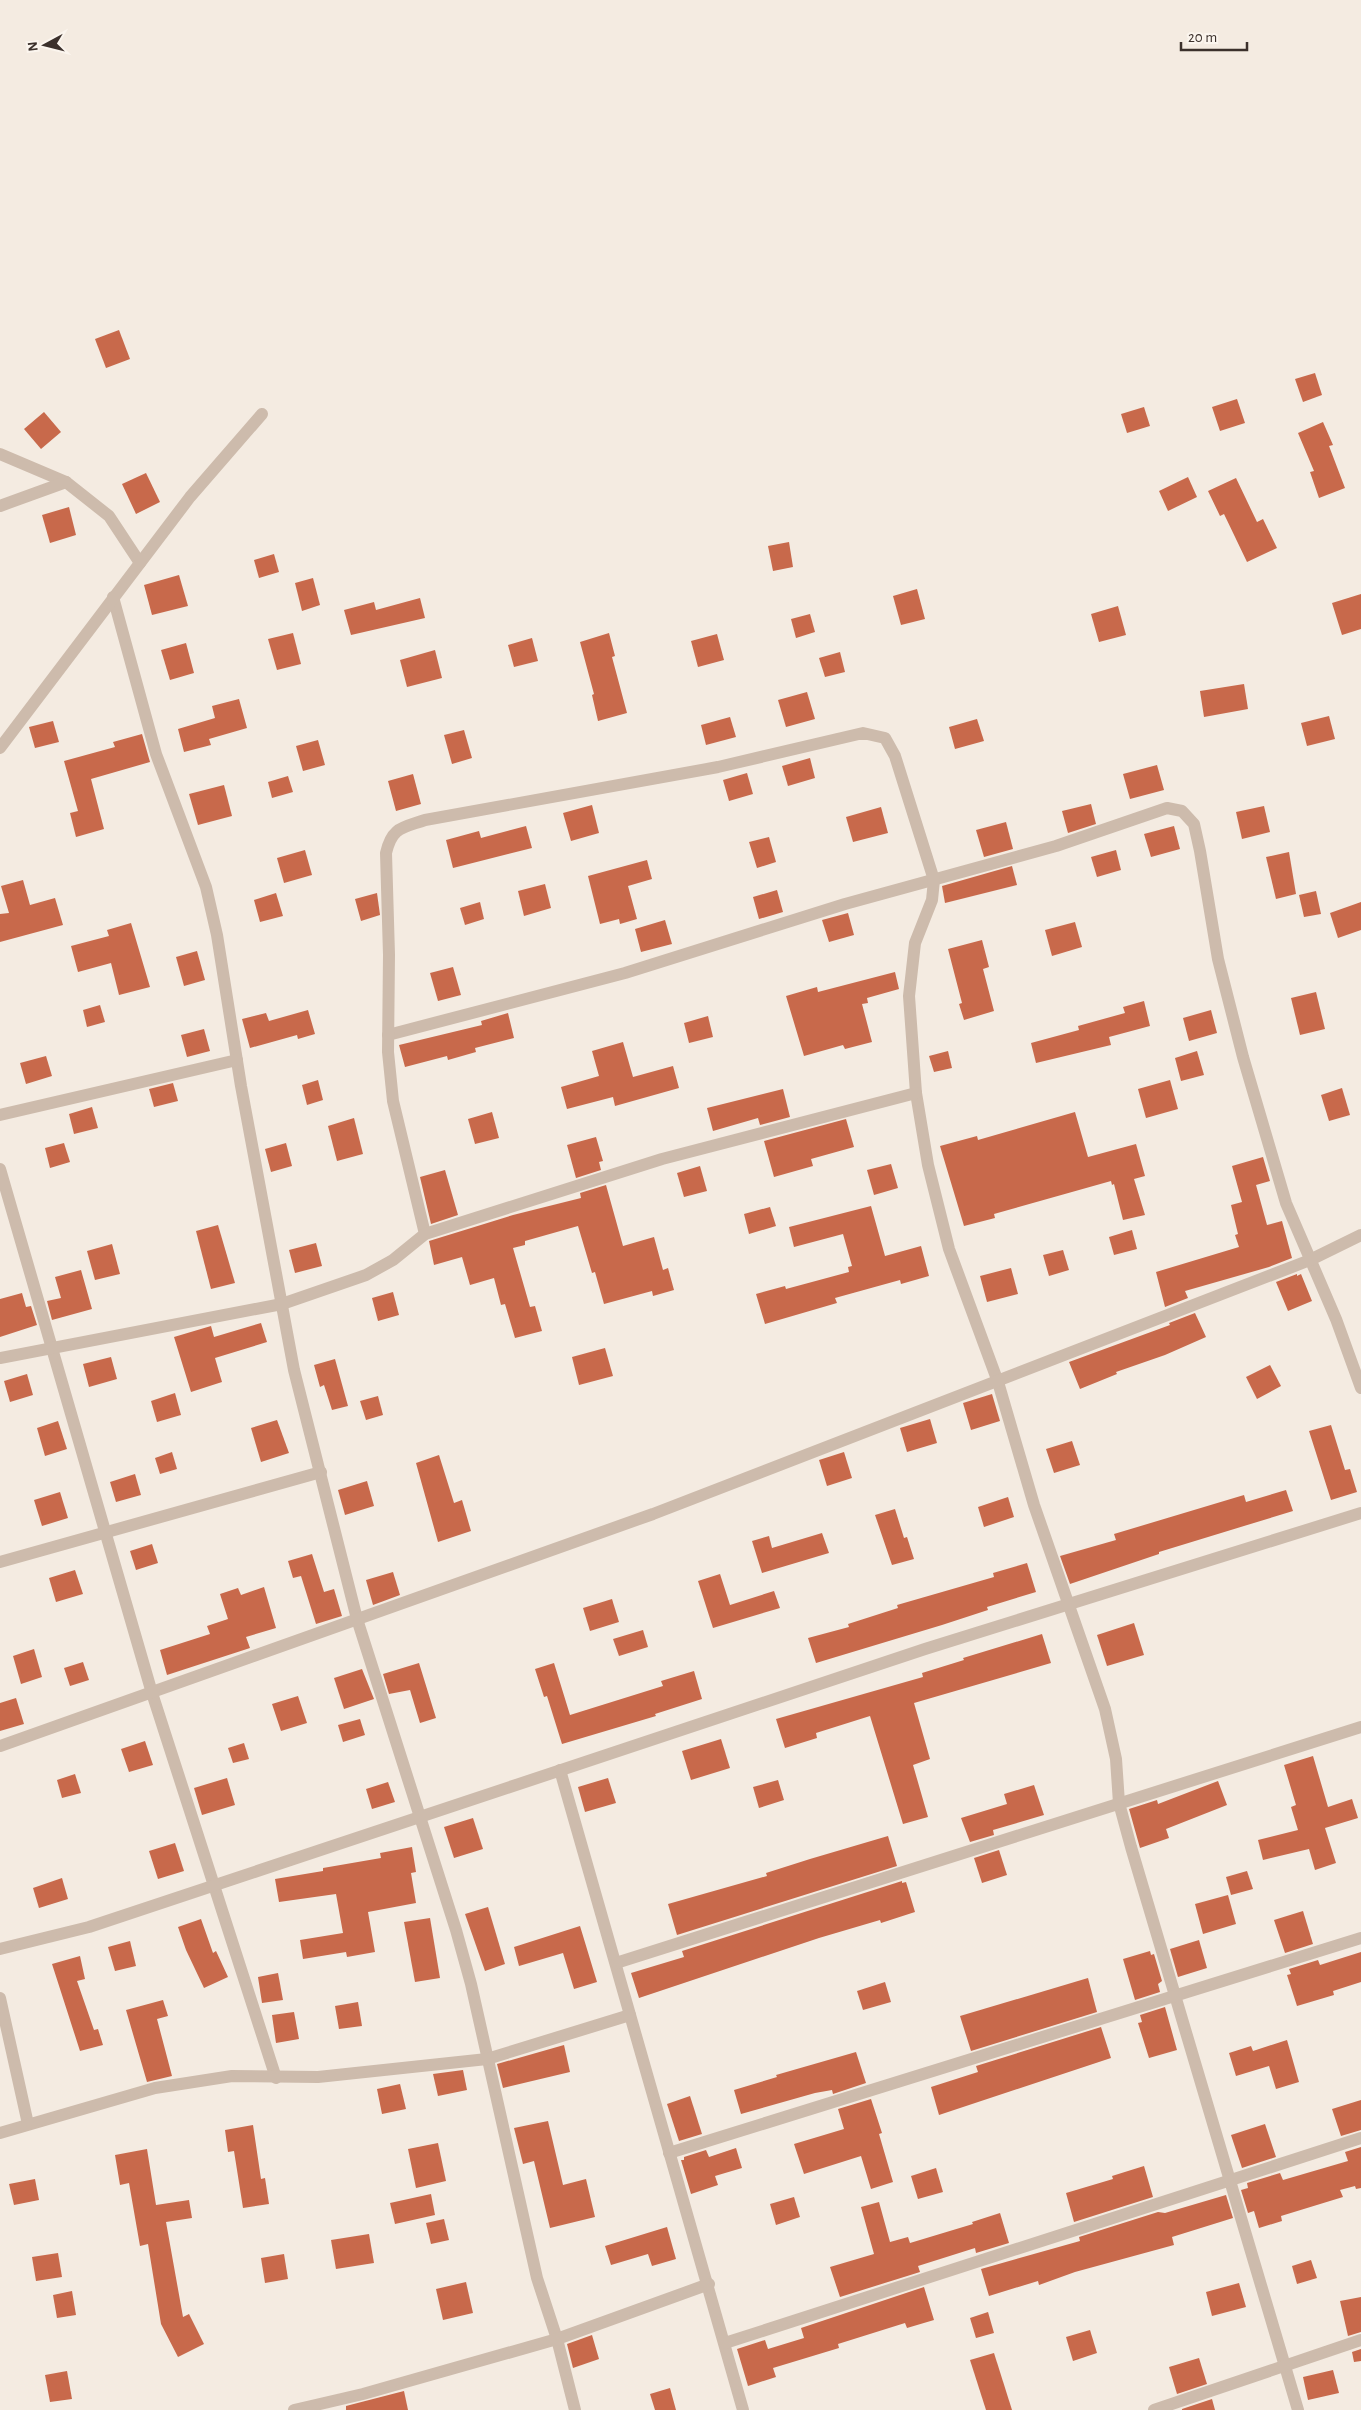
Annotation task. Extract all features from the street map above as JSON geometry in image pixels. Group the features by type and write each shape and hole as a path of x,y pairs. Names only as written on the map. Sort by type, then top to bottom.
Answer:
{"street":[{"path":"0,748 190,497 262,414"},
{"path":"0,454 66,482 109,516 140,563"},
{"path":"0,506 66,482"},
{"path":"114,597 156,754 206,887 217,935 237,1060 294,1370 357,1620 469,1975 537,2278 557,2339 575,2410"},
{"path":"425,1234 393,1101 388,1035 389,955 386,854 389,839 397,830 425,820 718,767 863,733 885,738 895,756 934,880 932,900 915,943 909,996 916,1093 928,1165 949,1249 998,1382 1034,1505 1105,1709 1116,1759 1119,1803 1174,1997 1298,2410"},
{"path":"388,1035 625,973 808,915 1056,846 1167,808 1182,811 1194,824 1218,959 1243,1057 1286,1203 1336,1319 1361,1388"},
{"path":"0,1115 237,1060"},
{"path":"0,1358 282,1304 366,1275 393,1260 425,1234 662,1159 916,1093"},
{"path":"0,1169 152,1693 216,1885 276,2078"},
{"path":"0,1746 653,1514 1310,1260 1361,1236"},
{"path":"0,1562 321,1472"},
{"path":"0,1949 89,1927 925,1649 1361,1512"},
{"path":"616,1963 1361,1728"},
{"path":"560,1770 743,2410"},
{"path":"669,2153 1361,1938"},
{"path":"0,1998 28,2124"},
{"path":"0,2133 155,2088 232,2076 318,2077 487,2059 630,2015"},
{"path":"725,2343 1361,2138"},
{"path":"294,2410 382,2389 557,2339 708,2284"},
{"path":"1154,2410 1361,2340"}],"building":[{"path":"119,330 130,359 106,368 95,339"},
{"path":"1315,373 1322,395 1303,402 1295,379"},
{"path":"1237,399 1245,423 1220,431 1212,407"},
{"path":"1144,407 1150,426 1127,433 1121,414"},
{"path":"44,412 61,432 41,449 24,429"},
{"path":"1323,422 1333,445 1329,446 1345,488 1319,498 1310,472 1314,471 1298,433"},
{"path":"146,473 160,502 136,514 122,484"},
{"path":"1188,477 1197,497 1168,511 1159,491"},
{"path":"1236,478 1257,522 1263,519 1277,548 1247,562 1224,514 1220,516 1208,491"},
{"path":"69,507 76,535 50,543 42,515"},
{"path":"789,542 793,567 773,571 768,546"},
{"path":"274,554 279,572 259,578 254,560"},
{"path":"179,575 188,606 152,615 144,585"},
{"path":"313,578 320,605 302,611 295,583"},
{"path":"917,589 925,619 901,625 893,596"},
{"path":"1361,594 1361,629 1342,635 1332,603"},
{"path":"420,598 425,618 351,635 344,610 374,602 376,610"},
{"path":"1118,606 1126,635 1099,642 1091,614"},
{"path":"810,614 815,632 796,638 791,619"},
{"path":"293,633 301,664 277,670 268,639"},
{"path":"609,633 615,656 612,657 627,713 598,721 592,695 594,694 580,642"},
{"path":"717,634 724,660 698,667 691,641"},
{"path":"532,638 538,661 514,667 508,645"},
{"path":"186,643 194,673 170,680 161,650"},
{"path":"435,650 442,678 407,687 400,660"},
{"path":"840,652 845,672 825,677 819,658"},
{"path":"1244,684 1248,709 1204,717 1200,691"},
{"path":"807,692 815,719 786,727 778,700"},
{"path":"239,699 247,728 209,739 211,745 184,752 178,729 215,718 212,706"},
{"path":"1329,716 1335,739 1307,746 1301,723"},
{"path":"730,717 736,737 706,745 701,725"},
{"path":"977,719 984,741 955,749 949,727"},
{"path":"53,721 59,742 35,748 29,727"},
{"path":"464,730 472,758 452,764 444,735"},
{"path":"142,734 150,762 91,779 104,829 76,837 70,813 78,811 64,761 115,747 113,742"},
{"path":"318,740 325,765 303,771 296,746"},
{"path":"810,758 815,778 788,786 782,766"},
{"path":"1157,765 1164,790 1130,799 1123,774"},
{"path":"747,773 753,794 729,801 723,780"},
{"path":"413,774 421,804 396,811 388,781"},
{"path":"288,776 293,792 272,798 268,782"},
{"path":"224,785 232,816 198,825 189,794"},
{"path":"1091,804 1096,824 1068,833 1062,811"},
{"path":"592,805 599,833 571,841 563,813"},
{"path":"1264,806 1270,832 1242,839 1236,812"},
{"path":"881,807 888,833 853,842 846,817"},
{"path":"1006,822 1013,849 984,857 976,830"},
{"path":"526,826 532,848 453,868 446,840 479,831 481,838"},
{"path":"1174,826 1180,849 1151,857 1144,834"},
{"path":"769,837 776,862 757,868 749,842"},
{"path":"305,850 312,875 284,883 277,858"},
{"path":"1116,850 1121,870 1097,877 1091,857"},
{"path":"1289,852 1296,894 1276,899 1266,857"},
{"path":"647,860 652,879 628,886 637,919 620,924 619,919 600,924 588,876"},
{"path":"1012,866 1017,885 945,903 942,886"},
{"path":"23,880 30,905 55,898 63,925 0,942 0,914 9,913 1,886"},
{"path":"545,884 551,908 524,916 518,891"},
{"path":"777,890 783,912 759,919 753,897"},
{"path":"1316,891 1321,914 1304,917 1299,895"},
{"path":"276,893 283,916 260,922 254,900"},
{"path":"377,893 380,915 361,921 355,899"},
{"path":"480,902 484,919 465,925 460,908"},
{"path":"1361,902 1361,930 1338,938 1330,913"},
{"path":"848,913 854,935 829,942 822,920"},
{"path":"665,920 672,944 641,952 635,929"},
{"path":"1075,922 1082,947 1052,956 1045,930"},
{"path":"131,923 150,987 119,995 111,963 78,972 71,946 109,936 107,930"},
{"path":"982,940 989,967 983,969 994,1011 964,1020 959,1004 962,1003 948,949"},
{"path":"197,951 205,980 184,986 176,957"},
{"path":"453,967 461,995 438,1001 430,973"},
{"path":"895,972 899,989 867,998 868,1003 862,1004 872,1042 845,1049 843,1045 804,1056 786,996 817,987 818,992"},
{"path":"1316,992 1325,1029 1300,1035 1291,998"},
{"path":"1144,1001 1150,1026 1109,1037 1111,1045 1036,1063 1031,1043 1079,1030 1078,1026 1125,1013 1123,1007"},
{"path":"100,1005 105,1022 87,1027 83,1010"},
{"path":"308,1010 315,1034 298,1039 297,1035 250,1048 242,1019 266,1013 269,1021"},
{"path":"1211,1010 1217,1033 1189,1041 1183,1018"},
{"path":"508,1013 514,1038 475,1048 476,1052 448,1060 447,1056 405,1067 399,1045 482,1025 481,1021"},
{"path":"708,1016 713,1037 689,1043 684,1023"},
{"path":"204,1029 210,1051 187,1057 181,1035"},
{"path":"623,1042 633,1077 673,1066 679,1088 615,1106 613,1097 567,1109 561,1087 599,1076 592,1051"},
{"path":"948,1051 952,1068 934,1072 929,1056"},
{"path":"1197,1051 1204,1075 1181,1081 1175,1058"},
{"path":"46,1056 52,1076 26,1084 20,1063"},
{"path":"318,1080 323,1100 307,1105 302,1085"},
{"path":"1170,1080 1178,1109 1146,1118 1138,1089"},
{"path":"173,1083 178,1101 154,1107 149,1089"},
{"path":"1342,1088 1350,1115 1329,1121 1321,1095"},
{"path":"783,1089 790,1117 760,1125 758,1118 713,1131 707,1108"},
{"path":"92,1107 98,1128 74,1134 69,1114"},
{"path":"492,1112 499,1138 475,1144 468,1119"},
{"path":"1075,1112 1088,1157 1136,1144 1145,1176 1134,1179 1145,1215 1123,1220 1114,1184 1112,1185 1111,1181 994,1214 995,1218 964,1226 940,1146 977,1136 978,1140"},
{"path":"354,1118 363,1154 337,1161 328,1126"},
{"path":"846,1119 854,1147 811,1159 813,1166 774,1177 764,1141"},
{"path":"596,1137 603,1161 599,1162 601,1170 576,1178 567,1145"},
{"path":"64,1143 70,1162 50,1168 45,1148"},
{"path":"286,1143 292,1166 271,1172 265,1149"},
{"path":"1263,1157 1270,1181 1256,1185 1267,1225 1282,1221 1292,1258 1269,1267 1185,1291 1188,1298 1165,1307 1156,1272 1239,1247 1235,1235 1238,1234 1231,1205 1242,1202 1232,1166"},
{"path":"891,1164 898,1188 874,1195 867,1170"},
{"path":"700,1166 707,1191 684,1197 677,1173"},
{"path":"445,1170 458,1215 431,1224 420,1177"},
{"path":"606,1185 623,1246 654,1237 663,1270 668,1268 674,1290 653,1296 652,1291 604,1304 595,1272 592,1273 578,1226 525,1241 525,1245 513,1248 530,1307 535,1306 542,1331 515,1338 505,1304 501,1305 494,1278 470,1285 462,1257 434,1265 429,1241 513,1215 581,1198 580,1193"},
{"path":"871,1206 885,1256 921,1246 929,1276 901,1284 900,1280 835,1298 837,1303 765,1324 756,1294 785,1286 786,1289 849,1272 848,1267 852,1266 843,1234 794,1247 789,1227"},
{"path":"770,1207 776,1226 749,1234 744,1214"},
{"path":"218,1225 235,1283 211,1289 196,1231"},
{"path":"1132,1230 1137,1249 1114,1255 1109,1237"},
{"path":"316,1243 322,1266 295,1273 289,1250"},
{"path":"112,1244 120,1274 95,1280 87,1251"},
{"path":"1063,1250 1069,1270 1049,1276 1043,1255"},
{"path":"1011,1268 1018,1294 987,1302 980,1276"},
{"path":"81,1270 92,1309 52,1320 47,1301 61,1298 55,1277"},
{"path":"1297,1274 1297,1276 1301,1274 1312,1301 1288,1311 1276,1282"},
{"path":"393,1292 399,1315 378,1321 372,1298"},
{"path":"22,1293 26,1307 31,1306 37,1325 0,1337 0,1299"},
{"path":"1195,1313 1206,1337 1165,1355 1116,1372 1117,1374 1080,1389 1069,1362 1170,1325 1169,1323"},
{"path":"261,1323 267,1342 215,1358 222,1382 191,1392 174,1337 211,1326 214,1337"},
{"path":"605,1348 613,1376 579,1385 572,1357"},
{"path":"111,1357 117,1379 89,1387 83,1364"},
{"path":"335,1359 348,1406 332,1410 324,1385 320,1387 314,1365"},
{"path":"1270,1365 1281,1386 1257,1399 1246,1377"},
{"path":"27,1374 33,1395 10,1402 4,1381"},
{"path":"175,1393 181,1415 157,1422 151,1401"},
{"path":"992,1394 1000,1421 971,1430 963,1403"},
{"path":"378,1396 383,1415 366,1420 360,1401"},
{"path":"930,1419 937,1443 907,1452 900,1428"},
{"path":"277,1420 289,1453 261,1462 251,1428"},
{"path":"58,1421 67,1449 45,1456 37,1428"},
{"path":"1331,1425 1345,1470 1350,1469 1357,1492 1331,1500 1309,1431"},
{"path":"1072,1441 1080,1465 1054,1473 1046,1449"},
{"path":"172,1452 177,1469 160,1474 155,1458"},
{"path":"844,1452 852,1478 827,1486 819,1460"},
{"path":"439,1455 454,1503 462,1500 471,1531 438,1542 416,1463"},
{"path":"135,1474 141,1495 116,1502 110,1482"},
{"path":"367,1481 374,1506 345,1515 338,1490"},
{"path":"1286,1490 1293,1511 1159,1552 1159,1554 1070,1584 1060,1556 1116,1540 1114,1534 1244,1495 1246,1502"},
{"path":"60,1492 68,1518 42,1526 34,1500"},
{"path":"1008,1497 1014,1517 984,1527 978,1507"},
{"path":"895,1509 904,1538 907,1537 914,1559 892,1565 875,1515"},
{"path":"822,1533 829,1553 762,1573 752,1541 769,1536 772,1548"},
{"path":"152,1544 158,1563 136,1570 130,1551"},
{"path":"312,1554 324,1592 334,1589 342,1616 316,1624 301,1576 293,1578 288,1561"},
{"path":"1027,1563 1036,1592 987,1607 988,1610 942,1625 816,1663 808,1638 849,1627 848,1624 898,1608 897,1605 994,1577 993,1573"},
{"path":"75,1570 83,1594 56,1602 49,1578"},
{"path":"393,1572 400,1595 373,1605 366,1580"},
{"path":"720,1574 730,1605 774,1591 780,1608 713,1628 698,1581"},
{"path":"264,1587 276,1628 246,1637 250,1648 167,1675 160,1650 210,1634 207,1626 228,1619 220,1594 238,1588 241,1595"},
{"path":"612,1599 619,1622 590,1631 583,1608"},
{"path":"1134,1623 1144,1655 1107,1666 1097,1635"},
{"path":"643,1630 648,1647 619,1656 613,1639"},
{"path":"1042,1634 1051,1663 914,1703 930,1759 913,1765 928,1817 903,1824 870,1716 816,1733 817,1738 785,1748 776,1719 923,1677 922,1673 964,1660 963,1658"},
{"path":"34,1649 42,1677 21,1684 13,1656"},
{"path":"83,1662 89,1680 70,1686 64,1668"},
{"path":"419,1663 436,1718 420,1723 410,1690 389,1694 383,1674"},
{"path":"554,1663 570,1715 663,1686 661,1681 694,1671 702,1699 655,1714 656,1716 562,1744 547,1696 544,1697 535,1669"},
{"path":"362,1669 374,1699 344,1709 334,1678"},
{"path":"298,1696 307,1723 281,1731 272,1704"},
{"path":"16,1698 24,1724 0,1731 0,1703"},
{"path":"360,1719 365,1735 343,1742 338,1725"},
{"path":"721,1739 730,1768 691,1780 682,1751"},
{"path":"145,1741 153,1765 129,1772 121,1749"},
{"path":"244,1743 249,1759 233,1763 228,1748"},
{"path":"1313,1756 1328,1807 1352,1799 1358,1818 1325,1828 1336,1863 1315,1870 1309,1849 1263,1860 1258,1840 1298,1830 1291,1807 1296,1805 1284,1765"},
{"path":"75,1774 81,1793 62,1798 57,1780"},
{"path":"227,1778 235,1805 202,1815 194,1788"},
{"path":"608,1778 616,1803 585,1812 578,1787"},
{"path":"778,1780 784,1800 759,1808 753,1787"},
{"path":"1218,1781 1227,1805 1166,1829 1169,1838 1140,1848 1129,1809 1157,1800 1158,1804"},
{"path":"388,1782 395,1802 372,1809 366,1789"},
{"path":"1034,1785 1044,1815 993,1830 994,1835 970,1842 961,1818 1007,1804 1004,1794"},
{"path":"473,1818 483,1849 454,1858 444,1827"},
{"path":"888,1836 897,1866 677,1935 668,1904 767,1876 766,1873"},
{"path":"175,1843 184,1871 158,1879 149,1851"},
{"path":"412,1847 416,1872 411,1873 416,1903 368,1912 375,1952 347,1957 346,1952 303,1959 300,1940 343,1933 336,1894 279,1902 275,1879 381,1858 380,1853"},
{"path":"999,1850 1007,1875 982,1883 974,1858"},
{"path":"1247,1871 1253,1889 1231,1895 1226,1877"},
{"path":"62,1878 68,1899 39,1908 33,1888"},
{"path":"902,1881 902,1883 906,1882 915,1912 881,1923 880,1920 819,1938 639,1998 631,1973 684,1957 682,1951"},
{"path":"1228,1895 1236,1924 1203,1934 1195,1904"},
{"path":"488,1907 505,1964 485,1971 465,1914"},
{"path":"1303,1911 1313,1944 1285,1953 1274,1920"},
{"path":"430,1918 440,1978 415,1982 404,1922"},
{"path":"201,1919 213,1953 216,1951 228,1977 204,1988 186,1950 178,1927"},
{"path":"580,1926 597,1982 574,1989 563,1953 519,1966 514,1947"},
{"path":"1199,1940 1207,1968 1178,1977 1170,1949"},
{"path":"130,1941 136,1966 115,1971 108,1947"},
{"path":"1150,1951 1151,1955 1154,1954 1162,1981 1158,1984 1160,1992 1135,2000 1123,1959"},
{"path":"1361,1952 1361,1982 1333,1991 1334,1995 1297,2006 1287,1975 1291,1974 1289,1969 1318,1960 1320,1965"},
{"path":"80,1956 85,1979 77,1981 94,2030 98,2029 103,2045 80,2051 52,1964"},
{"path":"278,1973 283,2000 262,2003 258,1977"},
{"path":"1088,1978 1097,2012 971,2051 960,2016"},
{"path":"885,1982 891,2002 863,2010 857,1991"},
{"path":"163,2000 168,2016 157,2019 172,2076 147,2082 126,2010"},
{"path":"358,2002 362,2026 339,2029 335,2006"},
{"path":"1165,2007 1177,2050 1149,2058 1138,2023 1142,2022 1140,2015"},
{"path":"294,2012 299,2039 276,2043 272,2015"},
{"path":"1101,2027 1111,2058 939,2115 931,2087 978,2072 976,2066"},
{"path":"1287,2040 1299,2082 1276,2089 1269,2066 1236,2076 1229,2053 1251,2046 1253,2051"},
{"path":"564,2045 570,2072 503,2088 497,2064"},
{"path":"856,2052 866,2083 833,2094 832,2090 815,2093 741,2114 734,2090 777,2077 776,2075"},
{"path":"463,2070 467,2090 438,2096 433,2074"},
{"path":"400,2084 406,2109 382,2114 377,2089"},
{"path":"690,2096 702,2134 679,2141 667,2104"},
{"path":"871,2099 882,2133 879,2134 893,2182 871,2189 861,2156 804,2174 794,2144 844,2129 838,2109"},
{"path":"1361,2100 1361,2130 1341,2136 1332,2109"},
{"path":"548,2121 563,2185 586,2179 595,2217 550,2228 534,2161 523,2164 514,2128"},
{"path":"1265,2124 1276,2157 1242,2168 1231,2135"},
{"path":"253,2125 261,2179 265,2178 269,2204 243,2208 234,2151 228,2152 225,2130"},
{"path":"438,2143 446,2181 416,2188 408,2149"},
{"path":"1361,2147 1361,2188 1356,2189 1355,2186 1340,2190 1343,2197 1281,2216 1282,2221 1259,2228 1254,2211 1248,2213 1241,2190 1248,2188 1247,2183 1280,2173 1283,2180 1348,2161 1345,2152"},
{"path":"736,2148 742,2168 715,2176 718,2185 691,2194 681,2160 684,2160 684,2157 706,2150 709,2157"},
{"path":"147,2149 156,2205 189,2200 192,2218 166,2222 183,2317 189,2314 204,2344 178,2357 161,2324 148,2244 140,2246 129,2183 120,2185 115,2155"},
{"path":"1144,2166 1153,2197 1074,2222 1066,2193 1113,2179 1112,2176"},
{"path":"936,2168 943,2192 918,2199 911,2176"},
{"path":"35,2179 39,2200 14,2205 9,2184"},
{"path":"431,2194 435,2215 395,2224 390,2203"},
{"path":"1226,2195 1233,2218 1172,2237 1174,2245 1075,2272 1039,2285 1038,2281 989,2296 981,2269 1080,2241 1079,2237 1158,2212 1165,2213"},
{"path":"794,2197 800,2217 776,2225 770,2204"},
{"path":"879,2202 890,2242 908,2237 910,2243 973,2224 972,2222 1000,2213 1009,2243 976,2253 975,2248 918,2266 920,2272 840,2297 830,2267 874,2254 861,2207"},
{"path":"444,2219 449,2240 431,2244 426,2223"},
{"path":"667,2227 676,2259 652,2266 648,2254 611,2265 605,2246"},
{"path":"369,2234 374,2263 336,2269 331,2240"},
{"path":"58,2253 62,2277 36,2281 32,2257"},
{"path":"284,2254 288,2279 265,2283 261,2258"},
{"path":"1311,2260 1317,2278 1297,2284 1292,2266"},
{"path":"466,2282 473,2313 443,2320 436,2289"},
{"path":"1239,2283 1246,2307 1212,2316 1206,2292"},
{"path":"924,2287 934,2320 907,2328 905,2323 838,2344 839,2348 773,2368 776,2377 748,2386 737,2349 765,2340 768,2349 804,2338 801,2328"},
{"path":"72,2291 76,2315 57,2318 53,2295"},
{"path":"1361,2297 1361,2332 1348,2336 1340,2301"},
{"path":"988,2312 994,2333 976,2338 970,2318"},
{"path":"1090,2330 1097,2353 1073,2361 1066,2337"},
{"path":"592,2335 599,2359 573,2368 567,2344"},
{"path":"1361,2349 1361,2361 1354,2362 1352,2352"},
{"path":"994,2353 1012,2410 986,2410 970,2360"},
{"path":"1199,2358 1207,2384 1177,2394 1169,2367"},
{"path":"1333,2370 1339,2393 1308,2400 1303,2377"},
{"path":"67,2371 72,2399 50,2402 45,2375"},
{"path":"670,2388 676,2410 655,2410 650,2394"},
{"path":"404,2391 408,2410 346,2410 346,2406"},
{"path":"1212,2399 1215,2410 1182,2410 1182,2409"}]}
